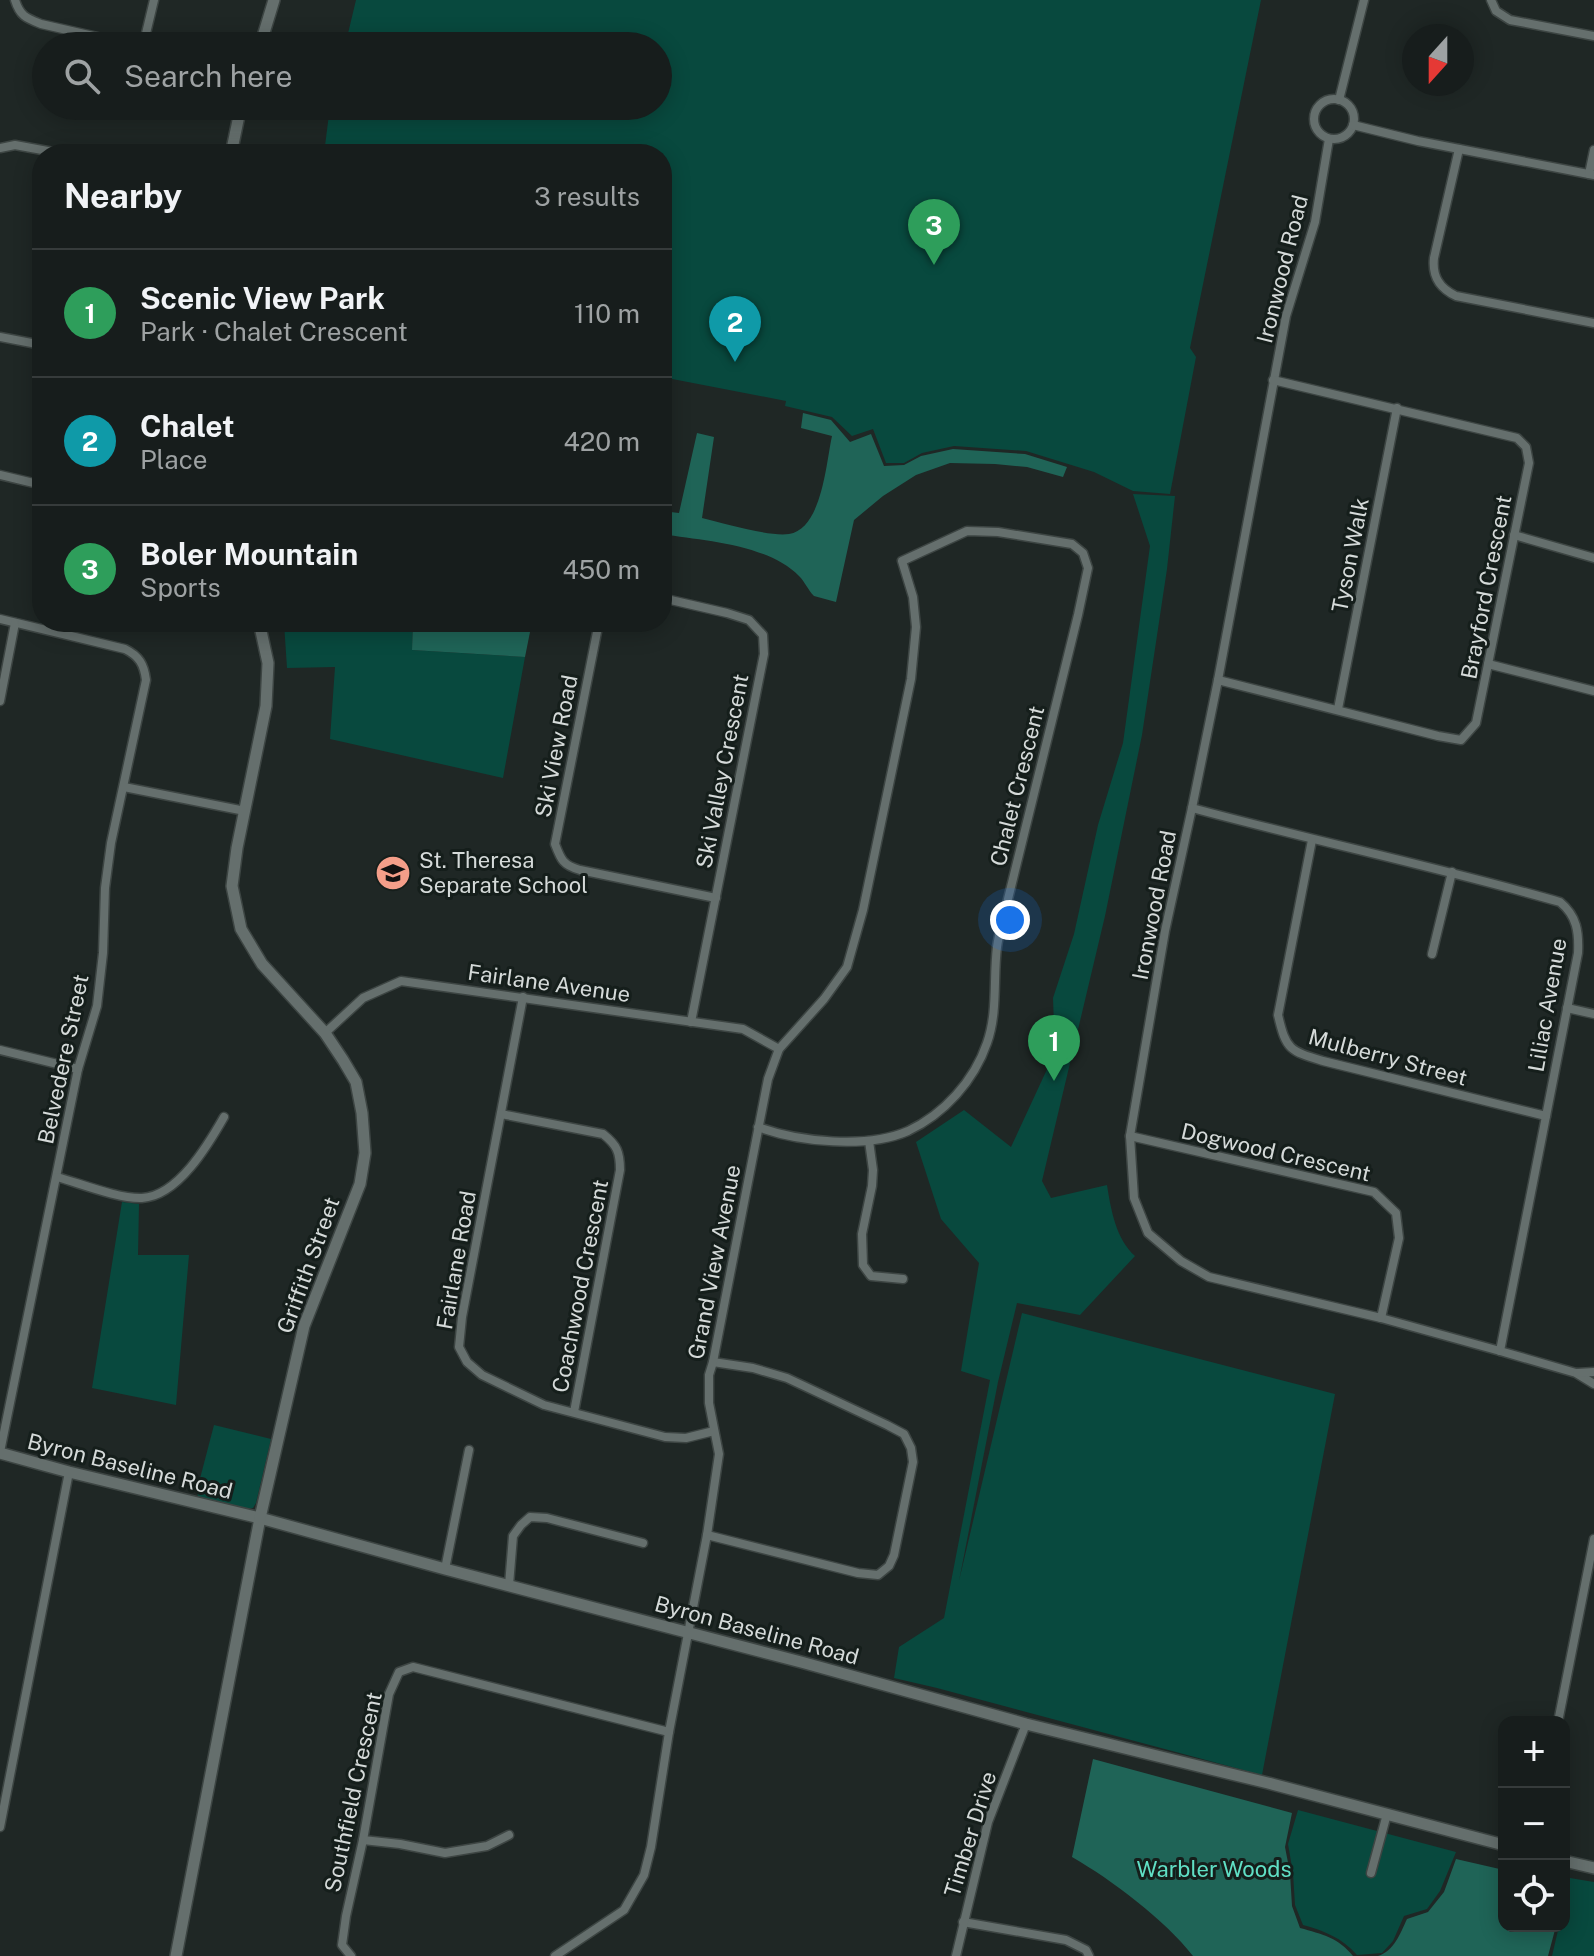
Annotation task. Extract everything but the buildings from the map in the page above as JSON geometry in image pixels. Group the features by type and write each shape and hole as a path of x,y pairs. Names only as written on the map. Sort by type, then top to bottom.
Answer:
{"main road":[{"path":"264,32 274,0"},
{"path":"233,144 238,120"},
{"name":"Griffith Street","path":"176,1956 260,1518 304,1326 360,1184 365,1153 356,1082 325,1033 262,964 241,929 232,886 266,706 268,663 261,632"},
{"name":"Byron Baseline Road","path":"0,1453 260,1518 1026,1724 1498,1843"},
{"path":"1570,1862 1594,1868"}],"street":[{"path":"15,0 18,11 28,18 77,32"},
{"path":"144,32 154,0"},
{"path":"1339,100 1364,0"},
{"path":"1491,0 1496,11 1510,20 1594,36"},
{"path":"1339,100 1353,112 1353,125 1343,138 1329,139 1317,129 1315,114 1325,102 1339,100"},
{"path":"1353,125 1592,175 1594,150"},
{"name":"Ironwood Road","path":"1329,139 1315,222 1289,303 1273,380 1218,680 1165,931 1130,1136 1134,1198 1148,1233 1181,1261 1209,1277 1381,1318 1500,1351 1576,1373 1594,1384"},
{"path":"0,148 15,145 32,148"},
{"path":"1459,149 1434,258 1435,277 1440,285 1456,296 1594,323"},
{"path":"0,337 32,343"},
{"name":"Brayford Crescent","path":"1218,680 1461,740 1476,723 1529,463 1526,447 1517,438 1273,380"},
{"name":"Tyson Walk","path":"1338,709 1397,408"},
{"path":"0,475 32,480"},
{"name":"Chalet Crescent","path":"758,1127 825,1140 869,1141 906,1132 938,1113 953,1099 971,1077 987,1044 993,1020 997,946 1088,568 1083,553 1072,544 982,531 967,531 902,561"},
{"path":"1514,535 1594,558"},
{"name":"Grand View Avenue","path":"555,1956 624,1910 644,1875 651,1847 719,1454 709,1403 709,1375 768,1079 779,1049 824,999 847,967 863,910 911,679 916,627 913,597 902,561"},
{"name":"Ski Valley Crescent","path":"672,600 749,620 763,635 764,654 691,1022"},
{"path":"0,619 15,623 0,701"},
{"name":"Belvedere Street","path":"15,623 32,627"},
{"name":"Belvedere Street","path":"0,1453 78,1069 97,1006 111,843 146,680 138,656 125,649 53,632"},
{"name":"Ski View Road","path":"597,632 555,844 560,859 569,867 580,870 716,898"},
{"path":"1488,664 1594,691"},
{"path":"124,787 245,811"},
{"name":"Liliac Avenue","path":"1192,808 1452,872 1560,902 1569,909 1579,934 1578,953 1500,1351"},
{"name":"Mulberry Street","path":"1312,840 1278,1015 1282,1036 1295,1052 1546,1116"},
{"path":"1432,954 1452,872"},
{"name":"Fairlane Avenue","path":"325,1033 363,998 401,981 743,1029 779,1049"},
{"name":"Fairlane Road","path":"523,997 462,1317 459,1347 467,1362 482,1375 544,1405 665,1437 686,1438 714,1431"},
{"path":"1567,1008 1594,1014"},
{"path":"0,1050 78,1069"},
{"name":"Coachwood Crescent","path":"501,1114 603,1134 615,1143 620,1155 620,1170 574,1412"},
{"path":"57,1177 143,1198 169,1189 197,1158 224,1117"},
{"name":"Dogwood Crescent","path":"1130,1136 1374,1192 1396,1213 1399,1238 1381,1318"},
{"path":"869,1141 873,1170 862,1234 863,1265 871,1276 903,1279"},
{"path":"707,1535 858,1573 878,1575 889,1566 894,1555 913,1462 904,1434 887,1425 787,1378 753,1368 713,1362"},
{"name":"Ironwood Road","path":"1576,1373 1594,1372"},
{"path":"445,1569 469,1450"},
{"path":"0,1827 69,1472"},
{"path":"509,1585 513,1536 530,1517 547,1518 643,1543"},
{"path":"1559,1716 1594,1539"},
{"name":"Southfield Crescent","path":"351,1956 342,1945 346,1916 389,1694 399,1672 413,1667 669,1732"},
{"name":"Timber Drive","path":"956,1956 988,1822 1026,1724"},
{"path":"1371,1873 1387,1814"},
{"path":"363,1840 445,1853 487,1846 509,1835"},
{"path":"963,1922 1066,1940 1086,1950 1089,1956"}],"green space":[{"path":"356,0 1261,0 1190,348 1196,357 1170,494 1133,491 1094,472 1026,451 954,446 922,453 904,463 886,463 873,429 852,436 832,417 785,406 786,401 672,379 672,144 325,144 328,120 672,120 672,32 348,32"},
{"path":"803,413 831,420 850,442 871,434 884,466 904,465 921,456 953,449 1025,454 1067,467 1063,477 1027,467 950,463 916,475 854,520 836,602 814,596 786,565 753,550 672,535 672,512 679,513 697,433 714,437 702,518 770,533 789,534 800,529 816,508 832,436 801,428"},
{"path":"1133,494 1175,496 1167,569 1142,735 1105,916 1042,1181 1051,1198 1107,1185 1119,1233 1135,1256 1080,1315 1017,1303 998,1382 959,1581 1022,1313 1335,1394 1262,1775 894,1678 899,1647 944,1618 990,1380 961,1371 979,1263 941,1219 916,1142 964,1110 1011,1147 1055,1052 1053,998 1074,934 1098,825 1123,743 1150,546"},
{"path":"285,632 413,632 412,650 525,657 503,778 330,739 335,667 287,668"},
{"path":"413,632 530,632 525,657 412,650"},
{"path":"122,1202 139,1204 138,1255 189,1255 176,1405 92,1388"},
{"path":"214,1425 271,1439 253,1508 198,1497 197,1490"},
{"name":"Warbler Woods","path":"1093,1759 1292,1813 1285,1847 1292,1906 1300,1928 1336,1941 1353,1956 1193,1956 1137,1902 1072,1857"},
{"path":"1298,1810 1456,1852 1440,1891 1427,1909 1404,1916 1393,1941 1382,1953 1357,1955 1333,1936 1303,1925 1295,1905 1288,1844"},
{"path":"1456,1859 1498,1869 1498,1932 1554,1932 1548,1956 1378,1956 1392,1946 1407,1919 1428,1912 1444,1892"},
{"path":"1570,1878 1594,1882 1594,1956 1552,1956 1558,1932 1570,1932"}],"place":[{"name":"Boler Mountain","path":"934,265"},
{"name":"Chalet","path":"735,362"},
{"name":"St. Theresa Separate School","path":"393,873"},
{"name":"Scenic View Park","path":"1054,1081"}]}
